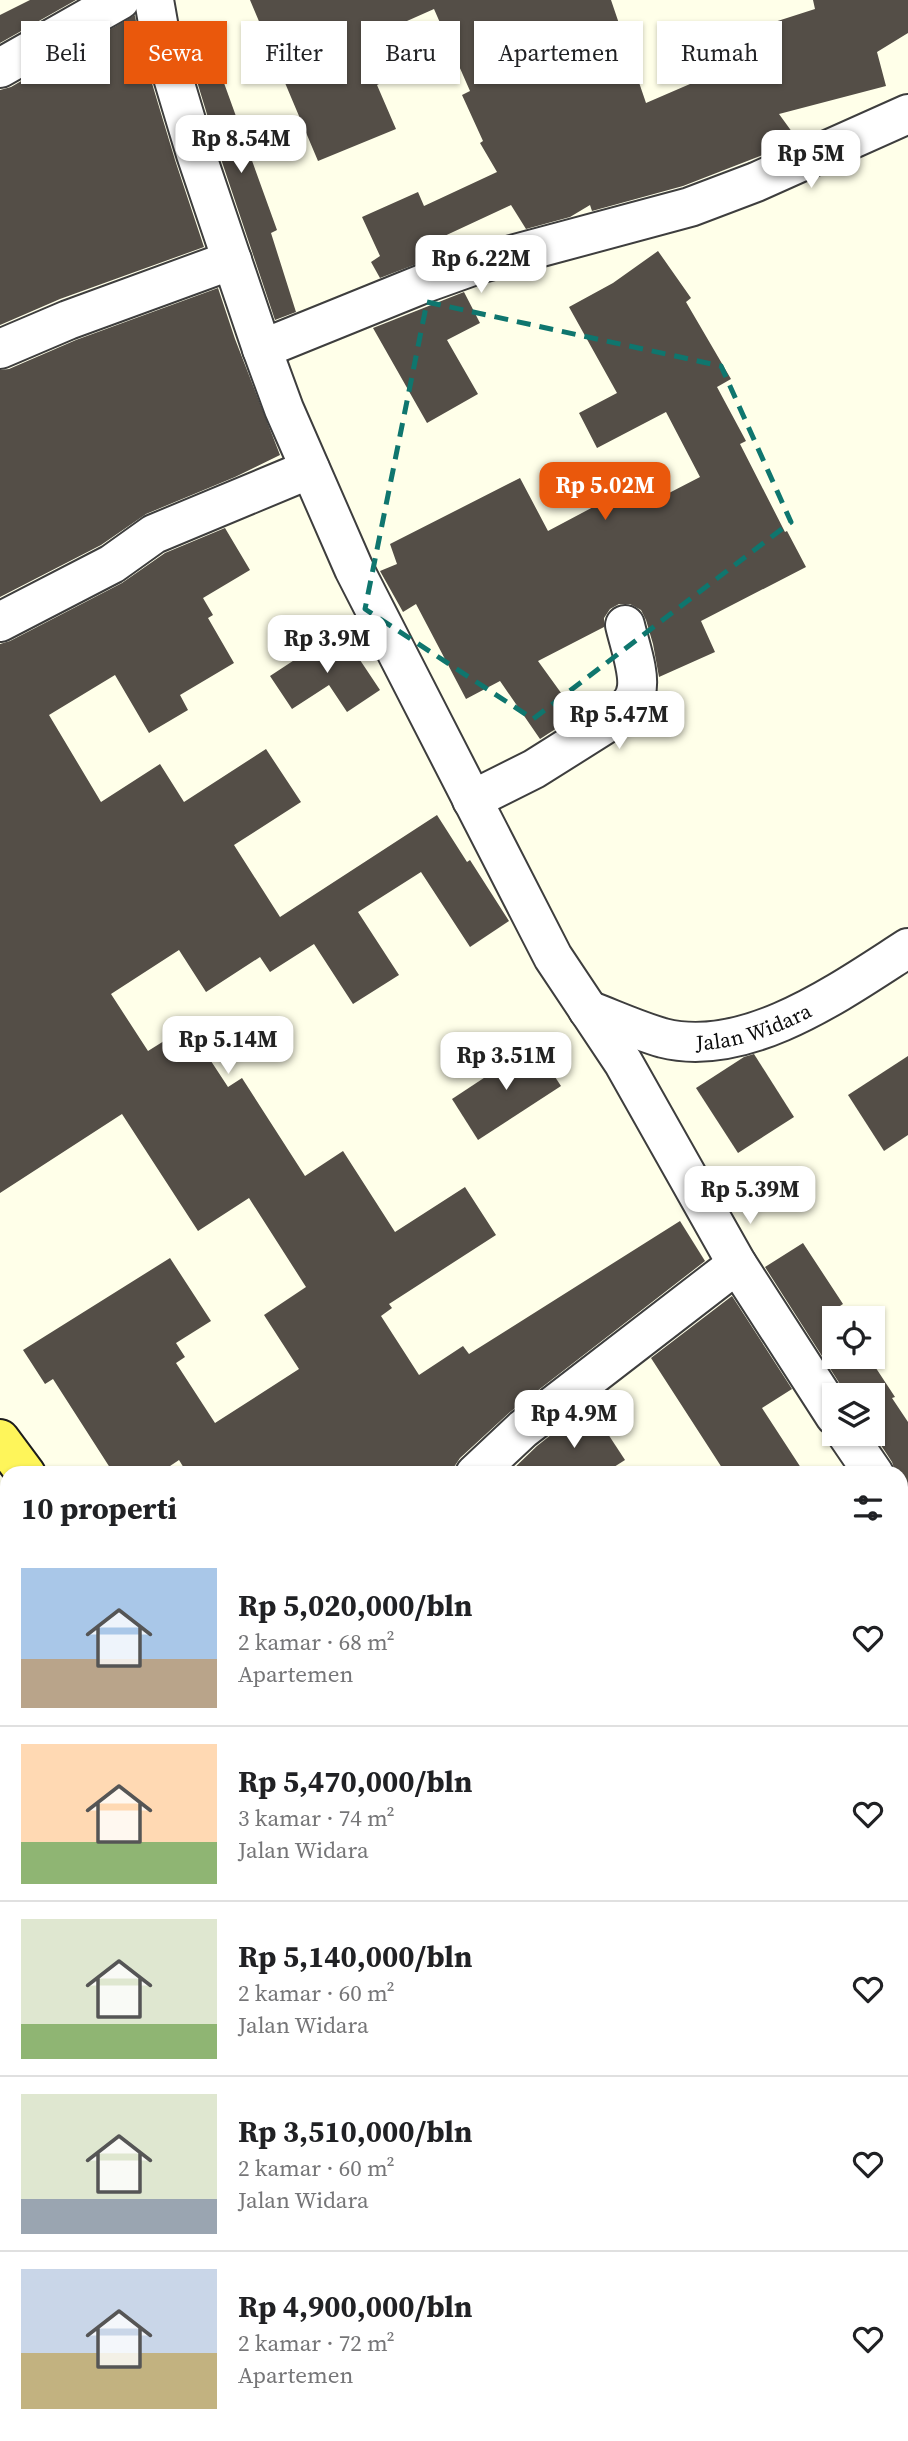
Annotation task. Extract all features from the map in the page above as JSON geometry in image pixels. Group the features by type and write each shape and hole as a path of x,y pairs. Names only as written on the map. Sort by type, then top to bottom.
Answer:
{"main road":[{"path":"0,1438 20,1466"}],"street":[{"path":"0,68 120,0"},
{"path":"154,0 160,34 196,154 262,349 284,409 354,569 553,957 623,1062 737,1264 822,1396"},
{"path":"262,349 478,264 701,202 756,182 908,114"},
{"path":"0,349 68,320 232,260"},
{"path":"0,622 112,564 154,534 310,469"},
{"path":"472,800 534,769 627,708 636,693 637,680 625,625"},
{"name":"Jalan Widara","path":"588,1010 663,1038 699,1042 743,1035 795,1016 908,948"},
{"path":"484,1466 523,1429 737,1264"},
{"path":"855,1446 869,1466"}],"highlighted area":[{"path":"427,302 721,366 791,522 533,719 365,609"}],"building":[{"path":"30,0 76,0 39,21 21,21 21,31 0,43 0,15"},
{"path":"250,0 611,0 618,21 474,21 474,84 640,84 646,103 690,84 782,84 782,21 778,21 815,9 813,0 908,0 908,33 877,52 886,86 779,114 795,136 765,154 683,186 592,211 590,205 570,217 526,229 511,205 438,239 445,253 380,278 371,262 380,256 362,217 418,192 424,206 497,172 480,143 483,141 462,95 470,91 460,68 460,21 439,21 434,9 407,21 361,21 361,84 379,84 377,85 396,129 318,161 285,84 347,84 347,21 259,21"},
{"path":"135,15 136,21 125,21"},
{"path":"124,21 124,84 152,84 204,247 60,299 0,325 0,90 21,81 21,84 110,84 110,30"},
{"path":"198,84 224,84 277,230 271,233 296,312 275,320"},
{"path":"658,251 691,298 686,302 731,379 717,387 746,441 740,444 806,567 701,621 715,652 659,677 653,644 641,610 630,604 619,604 610,609 604,618 604,627 538,661 577,715 540,739 500,681 466,699 416,604 403,612 380,571 397,564 390,544 520,478 548,531 629,488 640,508 700,477 666,412 597,448 579,413 617,393 569,307 613,283"},
{"path":"218,288 280,455 146,514 101,545 0,597 0,370 9,369 76,340"},
{"path":"464,292 480,323 447,340 478,394 427,423 373,328"},
{"path":"225,528 250,570 203,598 213,615 208,618 234,663 180,695 188,710 149,733 115,675 49,715 101,802 160,764 184,802 266,749 301,802 234,845 280,917 437,815 509,921 470,947 421,872 358,912 399,975 353,1004 314,944 270,972 260,957 206,992 179,950 111,994 148,1051 188,1026 228,1087 242,1078 305,1176 343,1151 395,1232 465,1187 496,1235 389,1304 392,1308 381,1316 419,1375 463,1346 469,1354 680,1221 705,1261 510,1412 455,1466 183,1466 179,1460 170,1466 109,1466 53,1379 45,1384 23,1350 170,1258 211,1321 176,1343 185,1357 176,1363 215,1423 299,1369 264,1315 306,1287 249,1198 198,1231 122,1114 0,1193 0,644 122,583 165,553"},
{"path":"340,630 380,690 347,712 329,685 292,709 270,676"},
{"path":"534,1045 561,1086 478,1140 452,1099"},
{"path":"754,1054 794,1117 738,1153 696,1088 744,1057"},
{"path":"908,1056 908,1135 884,1151 848,1095"},
{"path":"803,1243 843,1304 822,1306 822,1356 765,1267"},
{"path":"732,1296 792,1389 762,1408 800,1466 721,1466 651,1358"},
{"path":"830,1369 877,1369 895,1397 892,1398 908,1422 908,1466 893,1466 882,1446 885,1446 885,1383 839,1383"},
{"path":"589,1405 625,1460 616,1466 516,1466"}]}
